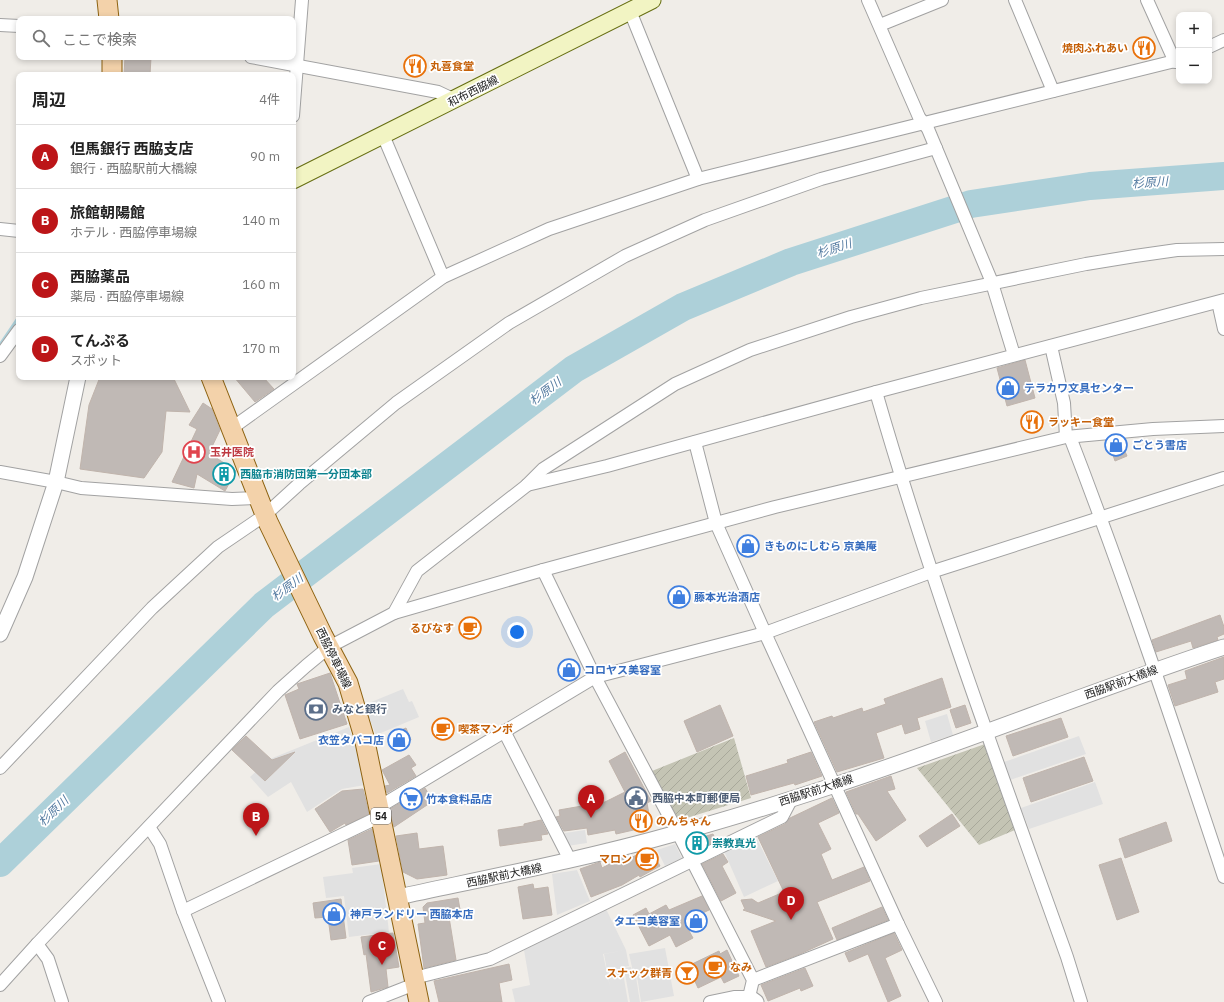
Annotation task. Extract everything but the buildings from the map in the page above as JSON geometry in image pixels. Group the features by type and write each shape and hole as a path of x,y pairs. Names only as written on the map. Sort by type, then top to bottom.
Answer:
{"main road":[{"path":"107,0 109,16"},
{"name":"和布西脇線","path":"296,178 454,100 642,3"},
{"path":"112,60 112,72"},
{"name":"西脇停車場線","path":"212,380 264,512 326,641 348,683 364,737 416,988"}],"street":[{"path":"296,78 302,0"},
{"path":"868,0 920,117 928,129 991,282 1014,355"},
{"path":"880,25 942,0"},
{"path":"1015,0 1053,91"},
{"path":"1147,0 1176,59"},
{"path":"642,3 698,179"},
{"path":"0,26 16,26"},
{"path":"1212,46 1224,40"},
{"path":"269,60 438,92 454,100"},
{"path":"232,428 443,277 549,229 698,179 1176,61"},
{"path":"383,135 443,277"},
{"path":"0,768 152,608 218,547 299,484 396,403 509,323 625,256 705,220 814,182 937,151"},
{"path":"0,229 16,231"},
{"path":"394,614 417,571 526,486 549,465 675,384 750,350 851,317 921,298 991,282 1086,264 1177,250 1224,249"},
{"path":"526,486 607,466 876,392 1221,301 1224,329"},
{"path":"0,356 16,334"},
{"path":"1052,346 1064,403 1068,437 1101,518 1155,669 1224,877"},
{"path":"0,634 25,577 56,482 77,380"},
{"path":"876,392 900,477 931,572 1081,1002"},
{"path":"0,985 37,944 278,691 306,666 326,641 394,614 543,570 716,523 900,477 1068,437 1153,429 1224,426"},
{"path":"695,442 716,523 898,924 936,1002"},
{"path":"0,472 80,488 232,499 264,512"},
{"path":"183,911 380,811 504,731 595,677 765,633 931,572 1224,478"},
{"path":"543,570 595,677 678,833 753,980 753,999 734,997 710,1002"},
{"name":"西脇駅前大橋線","path":"398,897 570,860 678,833 835,785 986,732 1155,669 1224,647"},
{"path":"504,731 570,860"},
{"path":"369,1002 416,988 490,959 782,817 792,798"},
{"path":"149,827 160,844 183,911 220,1002"},
{"path":"753,980 898,924"},
{"path":"37,944 48,959 62,1002"}],"shaded area":[{"path":"403,689 409,702 412,701 419,717 376,735 364,705"},
{"path":"947,714 953,735 931,742 925,721"},
{"path":"349,727 362,765 365,785 342,789 307,812 291,782 268,797 250,777 270,759"},
{"path":"1079,736 1086,754 1010,780 1004,762"},
{"path":"734,738 751,798 677,821 652,771"},
{"path":"985,744 1015,830 979,845 917,768"},
{"path":"1095,782 1103,804 1029,829 1021,808"},
{"path":"585,830 587,843 567,846 565,833"},
{"path":"756,837 778,881 744,897 724,851"},
{"path":"675,844 682,858 665,866 657,850"},
{"path":"381,864 389,932 349,937 344,896 326,898 323,877 353,873 352,868"},
{"path":"577,870 590,901 557,915 552,874"},
{"path":"606,909 626,950 629,966 622,967 628,1002 515,1002 512,989 530,985 524,950","holes":["626,950 604,954 610,987 603,954"]},
{"path":"665,948 674,996 641,1002 637,976 634,976 629,954"},
{"path":"631,967 633,978 636,977 640,1002 630,1002 624,968"}],"waterway":[{"name":"杉原川","path":"0,863 264,605 574,369 683,307 791,262 971,204 1090,186 1224,176"},
{"path":"2,343 16,322"}],"place":[{"name":"焼肉ふれあい","path":"1144,48"},
{"name":"丸喜食堂","path":"415,66"},
{"name":"テラカワ文具センター","path":"1008,388"},
{"name":"ラッキー食堂","path":"1032,422"},
{"name":"ごとう書店","path":"1116,445"},
{"name":"玉井医院","path":"194,452"},
{"name":"西脇市消防団第一分団本部","path":"224,474"},
{"name":"きものにしむら 京美庵","path":"748,546"},
{"name":"藤本光治酒店","path":"679,597"},
{"name":"るびなす","path":"470,628"},
{"name":"コロヤス美容室","path":"569,670"},
{"name":"みなと銀行","path":"316,709"},
{"name":"喫茶マンボ","path":"443,729"},
{"name":"衣笠タバコ店","path":"399,740"},
{"name":"西脇中本町郵便局","path":"636,798"},
{"name":"竹本食料品店","path":"411,799"},
{"name":"但馬銀行 西脇支店","path":"591,818"},
{"name":"のんちゃん","path":"641,821"},
{"name":"旅館朝陽館","path":"256,836"},
{"name":"崇教真光","path":"697,843"},
{"name":"マロン","path":"647,859"},
{"name":"神戸ランドリー 西脇本店","path":"334,914"},
{"name":"てんぷる","path":"791,920"},
{"name":"タエコ美容室","path":"696,921"},
{"name":"西脇薬品","path":"382,965"},
{"name":"なみ","path":"715,967"},
{"name":"スナック群青","path":"687,973"}]}
